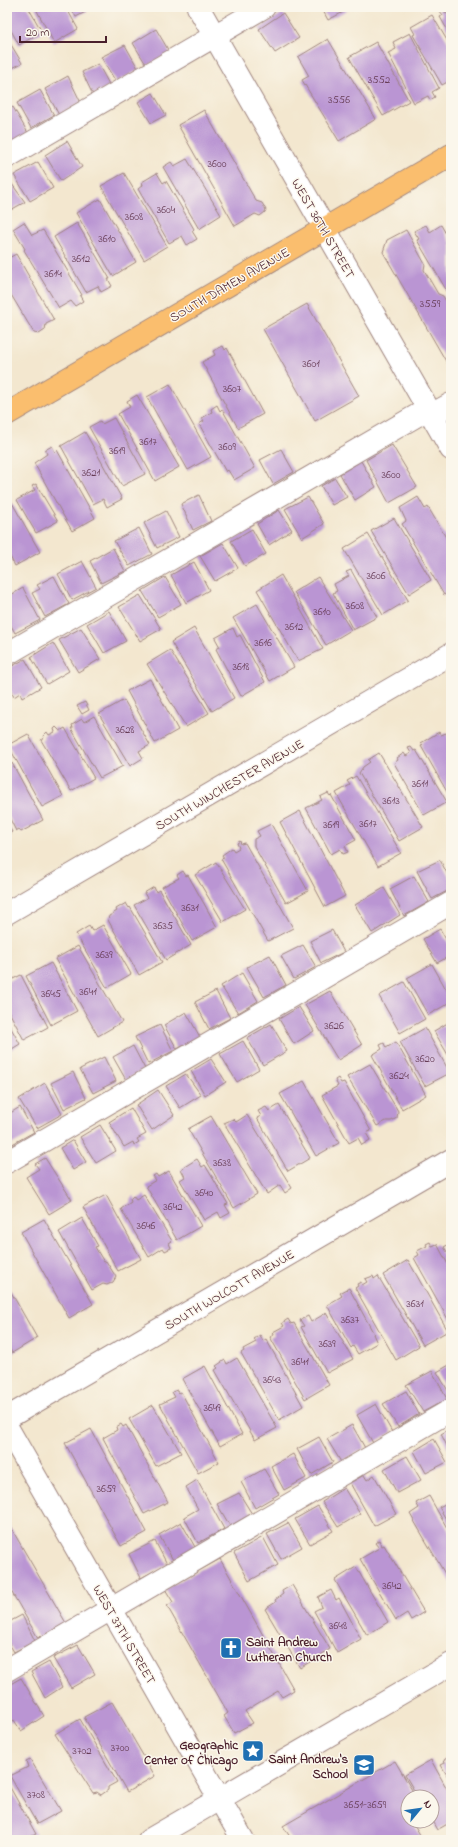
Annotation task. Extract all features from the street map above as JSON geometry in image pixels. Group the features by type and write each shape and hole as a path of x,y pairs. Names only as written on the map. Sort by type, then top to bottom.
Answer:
{"main road":[{"name":"SOUTH DAMEN AVENUE","path":"7,414 451,155"}],"street":[{"name":"WEST 36TH STREET","path":"198,7 451,450"},
{"path":"7,157 264,7"},
{"path":"7,654 430,412 451,404"},
{"name":"SOUTH WINCHESTER AVENUE","path":"7,913 451,654"},
{"path":"7,1162 451,904"},
{"name":"SOUTH WOLCOTT AVENUE","path":"7,1418 451,1160"},
{"path":"7,1670 451,1410"},
{"name":"WEST 37TH STREET","path":"7,1427 243,1840"},
{"path":"149,1840 451,1664"}],"building":[{"path":"7,7 28,7 42,32 19,45 7,23"},
{"path":"35,7 66,7 78,29 54,43"},
{"path":"70,7 95,7 76,17"},
{"path":"321,7 353,7 328,20"},
{"path":"443,8 446,14 451,11 451,36 440,17 443,15 439,10"},
{"path":"283,13 299,38 275,53 259,29"},
{"path":"432,15 451,47 451,80 442,85 413,35 415,34 411,27"},
{"path":"156,29 170,53 147,66 133,43"},
{"path":"410,33 439,88 432,92 435,97 430,100 428,96 414,103 388,53 396,49 393,42"},
{"path":"7,38 22,63 7,71"},
{"path":"328,39 376,119 339,141 302,80 309,76 298,57"},
{"path":"376,42 409,101 383,116 349,57"},
{"path":"125,45 139,70 116,82 101,57"},
{"path":"98,64 110,86 93,95 82,72"},
{"path":"68,76 81,103 59,115 45,89"},
{"path":"40,90 54,115 31,128 17,103"},
{"path":"153,93 166,115 151,123 138,102"},
{"path":"13,107 28,133 9,144 7,141 7,110"},
{"path":"204,110 256,201 262,203 266,210 260,216 255,214 235,226 178,125"},
{"path":"67,141 82,167 61,181 45,155"},
{"path":"187,159 221,215 199,229 163,167 171,162 174,166"},
{"path":"38,162 53,188 30,201 14,175"},
{"path":"124,173 167,246 144,260 101,186"},
{"path":"157,173 163,183 166,181 194,229 192,231 197,239 187,245 182,236 169,243 138,189 143,185 142,182"},
{"path":"9,180 25,202 7,212 7,181"},
{"path":"100,199 136,262 113,276 76,213"},
{"path":"24,222 32,235 43,230 82,295 80,296 83,301 75,306 71,301 59,308 13,229"},
{"path":"77,223 110,279 108,279 112,286 101,292 98,286 86,292 54,237"},
{"path":"426,225 430,232 441,225 451,243 451,298 417,240 419,239 414,231"},
{"path":"406,230 425,264 424,270 438,294 443,296 451,310 451,370 383,252 387,240"},
{"path":"16,254 54,320 46,324 45,330 39,334 34,333 7,288 7,259"},
{"path":"307,304 359,396 315,421 263,329"},
{"path":"223,346 225,350 227,348 263,414 238,428 202,362 215,355 213,351"},
{"path":"170,384 211,457 188,470 147,397"},
{"path":"137,395 179,467 155,481 118,414 130,407 127,401"},
{"path":"217,405 220,411 222,409 255,468 234,480 228,470 226,472 199,424 204,421 202,418 212,412 211,409"},
{"path":"114,418 145,474 122,486 89,427 100,421 102,424"},
{"path":"85,432 122,499 107,507 103,499 93,504 61,446"},
{"path":"392,445 417,487 389,503 366,460"},
{"path":"52,446 55,452 57,450 95,518 72,531 34,463 47,454 45,450"},
{"path":"281,449 294,472 273,484 260,460"},
{"path":"361,461 376,487 355,500 340,474"},
{"path":"335,478 347,497 332,505 321,486"},
{"path":"36,484 58,521 36,533 17,500 35,490 32,486"},
{"path":"7,494 40,552 15,566 7,551"},
{"path":"199,495 211,521 193,530 181,504"},
{"path":"308,497 324,524 302,538 285,509"},
{"path":"418,497 425,509 428,507 451,546 451,591 444,595 402,524 406,521 400,508"},
{"path":"279,510 292,530 269,545 257,524"},
{"path":"166,511 179,537 157,548 144,523"},
{"path":"394,518 431,580 409,594 371,531"},
{"path":"139,528 152,554 129,566 114,541"},
{"path":"252,529 266,554 245,566 231,541"},
{"path":"368,534 408,600 383,615 344,549"},
{"path":"223,543 238,568 215,581 200,556"},
{"path":"113,548 125,571 101,583 90,561"},
{"path":"82,561 96,587 72,600 58,574"},
{"path":"194,562 209,590 186,603 171,575"},
{"path":"351,570 377,617 353,630 333,593 337,591 334,584 349,576 346,572"},
{"path":"281,575 323,649 298,661 257,590"},
{"path":"54,576 69,604 45,617 32,593 40,589 37,585"},
{"path":"165,577 181,604 158,617 142,591"},
{"path":"318,577 351,630 326,645 294,592"},
{"path":"23,588 40,620 15,633 7,618 7,608 10,606 7,597"},
{"path":"140,595 161,629 140,641 119,607"},
{"path":"257,604 294,667 270,681 233,618"},
{"path":"109,611 126,641 104,653 87,624"},
{"path":"7,627 12,637 7,640"},
{"path":"81,628 100,659 78,672 59,640"},
{"path":"194,628 234,698 212,711 171,642"},
{"path":"233,628 237,637 240,635 265,682 241,696 216,649 220,647 215,638"},
{"path":"53,643 69,671 47,684 31,657"},
{"path":"170,650 209,713 186,727 147,664"},
{"path":"25,659 41,687 22,698 20,693 14,697 7,684 7,669"},
{"path":"150,679 178,730 155,743 127,691"},
{"path":"124,700 150,745 139,751 143,758 130,766 99,714"},
{"path":"85,702 89,710 82,714 77,706"},
{"path":"94,716 123,766 100,778 71,728 73,728 72,725 82,719 84,722"},
{"path":"56,727 60,731 65,728 94,778 71,791 41,740 47,732 49,735 55,732 54,729"},
{"path":"439,732 441,735 446,733 451,742 451,799 421,746 423,745 421,743"},
{"path":"28,734 63,796 42,807 8,745"},
{"path":"411,747 414,751 416,750 447,802 424,815 394,763 398,760 397,758 404,753 406,756 411,753 408,748"},
{"path":"379,753 423,827 399,841 359,773 363,767 370,762 368,760"},
{"path":"7,761 9,765 12,763 43,820 21,832 19,829 16,831 7,813"},
{"path":"356,776 401,853 378,866 336,793 350,785 347,781"},
{"path":"328,793 330,796 331,795 356,840 345,846 348,852 343,854 340,849 331,854 306,808 322,800 320,797"},
{"path":"300,811 345,896 325,907 280,822"},
{"path":"7,823 12,832 7,835"},
{"path":"271,824 308,891 286,903 254,846 254,839 260,836 257,831"},
{"path":"240,841 241,844 245,843 293,928 268,941 221,859 224,858 222,855 232,848 234,851 239,848 237,843"},
{"path":"440,860 451,881 451,889 432,899 417,871"},
{"path":"216,862 245,909 223,922 195,875"},
{"path":"183,871 186,876 188,875 217,927 192,941 162,887 179,878 177,875"},
{"path":"414,876 429,902 404,916 390,889"},
{"path":"154,887 156,892 159,890 191,945 166,960 134,905 147,898 144,893"},
{"path":"384,888 400,915 372,933 355,905"},
{"path":"126,903 129,908 130,907 162,962 139,975 108,920 109,916 117,911 116,909"},
{"path":"103,925 131,974 107,988 76,934 89,926 92,931"},
{"path":"440,929 451,948 451,955 437,963 423,939"},
{"path":"332,930 344,952 321,963 310,941"},
{"path":"303,945 316,967 294,979 281,956"},
{"path":"78,946 122,1022 98,1036 55,959"},
{"path":"270,955 286,985 264,997 247,967"},
{"path":"51,963 77,1011 51,1025 26,976"},
{"path":"432,964 451,998 451,1002 428,1015 407,978"},
{"path":"242,973 258,1001 238,1013 221,986"},
{"path":"21,975 48,1027 24,1040 7,1008 7,982"},
{"path":"404,982 425,1019 400,1033 379,996"},
{"path":"216,991 230,1018 209,1029 195,1002"},
{"path":"330,991 362,1045 338,1060 305,1005"},
{"path":"299,1007 314,1031 294,1044 279,1019"},
{"path":"186,1012 200,1037 177,1049 164,1025"},
{"path":"7,1021 20,1044 7,1052"},
{"path":"451,1021 451,1060 434,1031"},
{"path":"271,1024 287,1051 263,1065 247,1038"},
{"path":"160,1025 173,1051 148,1064 135,1037"},
{"path":"425,1028 450,1073 425,1086 400,1042"},
{"path":"243,1041 259,1069 237,1082 220,1054"},
{"path":"396,1042 426,1095 402,1109 372,1055 382,1049 380,1045 384,1043 386,1048"},
{"path":"133,1046 145,1069 126,1080 113,1057"},
{"path":"104,1057 116,1081 93,1093 80,1069"},
{"path":"211,1059 226,1082 205,1095 191,1071"},
{"path":"370,1064 398,1111 397,1118 391,1121 386,1121 377,1126 347,1077"},
{"path":"73,1072 86,1098 64,1109 51,1083"},
{"path":"186,1074 201,1095 180,1108 166,1086"},
{"path":"338,1078 341,1083 344,1082 371,1131 366,1133 370,1140 362,1145 358,1138 349,1143 322,1095 338,1086 335,1080"},
{"path":"304,1081 339,1143 316,1156 280,1094"},
{"path":"45,1083 62,1114 37,1128 19,1099"},
{"path":"158,1090 174,1115 152,1130 136,1105"},
{"path":"279,1105 310,1158 288,1171 257,1118 261,1116 258,1111 266,1107 269,1111"},
{"path":"20,1107 34,1132 7,1147 7,1115"},
{"path":"131,1108 146,1134 137,1139 139,1142 134,1145 133,1142 124,1147 109,1122"},
{"path":"247,1115 292,1188 285,1193 280,1185 267,1194 224,1123 233,1119 236,1122"},
{"path":"211,1116 257,1194 234,1208 188,1129"},
{"path":"100,1125 116,1151 96,1163 80,1137"},
{"path":"73,1140 86,1162 73,1170 60,1148"},
{"path":"45,1158 72,1200 49,1214 26,1177 39,1169 35,1164"},
{"path":"197,1159 202,1167 205,1165 228,1204 225,1205 230,1213 221,1218 218,1212 204,1220 180,1180 185,1177 181,1169"},
{"path":"169,1171 201,1226 177,1240 146,1186 156,1180 153,1176 156,1174 158,1177"},
{"path":"106,1195 141,1259 118,1271 83,1207"},
{"path":"144,1195 172,1241 169,1243 171,1248 165,1251 163,1248 149,1257 121,1209 131,1202 130,1199 133,1196 136,1200"},
{"path":"82,1218 98,1246 95,1247 104,1262 106,1261 116,1277 113,1282 107,1285 103,1284 92,1290 59,1232"},
{"path":"44,1219 93,1304 69,1318 21,1232"},
{"path":"430,1242 432,1246 437,1244 451,1270 451,1320 449,1321 414,1258 419,1255 417,1251 427,1246 426,1244"},
{"path":"451,1243 451,1258 444,1247"},
{"path":"408,1260 448,1331 423,1345 383,1275"},
{"path":"373,1276 374,1279 378,1276 419,1346 396,1360 355,1288 358,1286 357,1284 361,1282 362,1285 367,1282 365,1279"},
{"path":"7,1285 37,1338 12,1353 7,1344"},
{"path":"349,1288 374,1334 377,1343 358,1354 353,1346 351,1348 327,1305 342,1296 340,1293"},
{"path":"326,1313 353,1359 327,1373 301,1327 304,1326 300,1320 308,1316 311,1322"},
{"path":"288,1319 291,1324 294,1323 329,1385 305,1399 270,1337 274,1335 273,1332 284,1326 282,1323"},
{"path":"260,1335 263,1341 266,1339 303,1406 279,1420 241,1353 244,1351 243,1349 256,1342 254,1339"},
{"path":"237,1358 277,1428 255,1440 215,1370 218,1368 216,1366 225,1360 227,1364"},
{"path":"451,1364 451,1394 450,1394 437,1372"},
{"path":"205,1366 242,1434 220,1446 182,1379"},
{"path":"432,1371 447,1399 423,1412 406,1385"},
{"path":"177,1390 179,1393 181,1392 219,1462 198,1473 160,1404 175,1397 172,1392"},
{"path":"406,1391 419,1414 398,1427 383,1404"},
{"path":"376,1404 392,1432 373,1443 357,1415"},
{"path":"153,1405 181,1453 156,1466 129,1419"},
{"path":"121,1424 123,1427 126,1425 168,1502 144,1514 103,1438 117,1430 116,1427"},
{"path":"352,1425 365,1448 341,1462 327,1439"},
{"path":"451,1428 451,1454 441,1434"},
{"path":"91,1429 147,1532 121,1546 65,1443"},
{"path":"319,1437 333,1462 311,1475 297,1449"},
{"path":"434,1439 447,1462 426,1473 414,1451"},
{"path":"293,1454 306,1478 284,1490 271,1466"},
{"path":"407,1456 421,1480 397,1493 384,1469"},
{"path":"264,1469 279,1494 255,1508 241,1482"},
{"path":"364,1475 367,1480 374,1475 396,1514 374,1526 350,1483"},
{"path":"197,1480 224,1529 198,1543 184,1517 198,1509 186,1487"},
{"path":"344,1488 360,1514 338,1527 322,1502"},
{"path":"239,1493 252,1514 230,1526 217,1504"},
{"path":"429,1496 451,1535 451,1584 410,1514 419,1508 416,1503"},
{"path":"451,1501 451,1528 439,1507"},
{"path":"318,1506 333,1531 310,1544 295,1519"},
{"path":"7,1521 66,1623 38,1638 7,1584"},
{"path":"181,1522 195,1547 173,1560 159,1535"},
{"path":"288,1523 302,1547 281,1559 267,1534"},
{"path":"263,1537 278,1565 249,1581 234,1553"},
{"path":"379,1540 382,1546 384,1545 424,1612 411,1620 407,1613 396,1620 360,1559 379,1548 375,1543"},
{"path":"155,1541 167,1564 141,1578 129,1554"},
{"name":"Saint Andrew Lutheran Church","path":"220,1559 294,1690 282,1697 278,1691 245,1711 253,1723 234,1733 224,1716 228,1713 167,1606 173,1602 165,1589"},
{"path":"356,1567 388,1622 367,1635 335,1580"},
{"path":"292,1585 330,1649 300,1668 265,1609 276,1602 275,1600 283,1594 282,1591"},
{"path":"331,1590 336,1600 339,1598 361,1639 337,1653 314,1611 322,1607 318,1597"},
{"path":"22,1615 35,1641 14,1652 7,1640 7,1623"},
{"path":"78,1645 95,1674 71,1688 53,1658"},
{"path":"49,1662 62,1687 45,1698 31,1672"},
{"path":"21,1678 44,1716 21,1731 14,1720 11,1722 7,1715 7,1686"},
{"path":"112,1702 155,1776 127,1792 84,1717"},
{"path":"80,1719 117,1782 108,1787 108,1790 101,1795 97,1792 93,1793 55,1734"},
{"path":"451,1755 451,1782 441,1765 445,1763 444,1760"},
{"path":"30,1759 61,1811 37,1824 10,1776 28,1767 26,1761"},
{"path":"431,1760 451,1796 451,1822 440,1828 440,1789 413,1789 405,1775"},
{"path":"395,1761 411,1789 400,1789 400,1829 417,1829 423,1840 292,1840 283,1826"},
{"path":"7,1782 36,1834 25,1840 9,1840 7,1837"}],"place":[{"name":"Saint Andrew Lutheran Church","path":"231,1648"},
{"name":"Geographic Center of Chicago","path":"253,1751"},
{"name":"Saint Andrew's School","path":"364,1765"}]}
